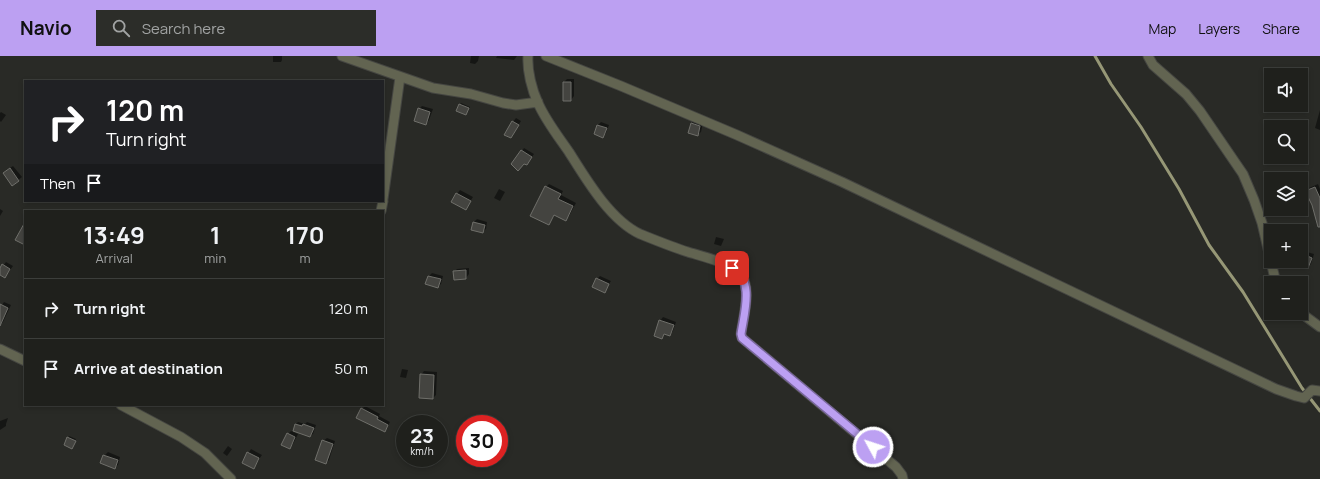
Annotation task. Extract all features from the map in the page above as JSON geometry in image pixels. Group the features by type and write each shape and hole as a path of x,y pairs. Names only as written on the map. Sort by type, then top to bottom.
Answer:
{"street":[{"path":"342,56 433,88 471,94 516,106 538,102"},
{"path":"528,56 531,77 538,102 546,119 597,194 622,222 640,234 688,252 712,259 739,272 743,278 747,293 741,334 742,338 896,466 903,479"},
{"path":"546,56 737,135 828,176 1276,389 1304,398 1316,390"},
{"path":"1148,56 1153,65 1186,94 1200,111 1243,174 1262,223 1274,276"},
{"path":"384,193 400,77"},
{"path":"1308,318 1320,326"},
{"path":"0,349 24,361"},
{"path":"123,406 181,437 205,453 231,479"}],"building":[{"path":"563,82 571,82 571,101 563,101"},
{"path":"459,104 469,108 466,115 456,111"},
{"path":"418,108 430,112 426,125 414,121"},
{"path":"512,121 519,125 511,138 504,135"},
{"path":"691,123 700,126 698,136 688,133"},
{"path":"597,125 607,128 603,138 594,134"},
{"path":"521,150 532,157 527,165 524,164 518,171 511,164"},
{"path":"10,168 19,181 12,186 3,173"},
{"path":"545,186 561,194 558,199 573,206 566,221 554,215 549,225 530,216"},
{"path":"1315,187 1320,198 1320,227 1318,227 1312,205 1308,197 1308,190"},
{"path":"456,193 471,201 466,210 451,202"},
{"path":"473,222 485,225 483,233 471,230"},
{"path":"24,224 24,244 15,240"},
{"path":"1308,256 1312,258 1308,268"},
{"path":"2,264 10,269 5,278 0,275 0,268"},
{"path":"466,270 466,279 454,280 453,271"},
{"path":"428,276 441,279 438,288 425,284"},
{"path":"596,278 609,284 605,293 592,287"},
{"path":"0,304 8,308 0,326"},
{"path":"659,320 674,325 670,336 664,334 662,339 654,336"},
{"path":"420,374 434,375 433,399 419,398"},
{"path":"361,408 378,417 377,419 388,425 385,432 356,418"},
{"path":"295,424 302,426 303,424 314,428 310,437 293,431"},
{"path":"287,433 295,437 290,449 281,445"},
{"path":"67,437 76,441 72,449 64,445"},
{"path":"322,440 333,444 326,464 315,460"},
{"path":"247,452 259,458 254,469 242,463"},
{"path":"103,455 118,460 115,469 100,463"}],"waterway":[{"path":"1095,56 1111,84 1141,127 1179,189 1209,245 1243,292 1302,388 1320,411"}],"route":[{"path":"732,268 739,272 743,278 747,293 741,334 742,338 873,447"}]}
